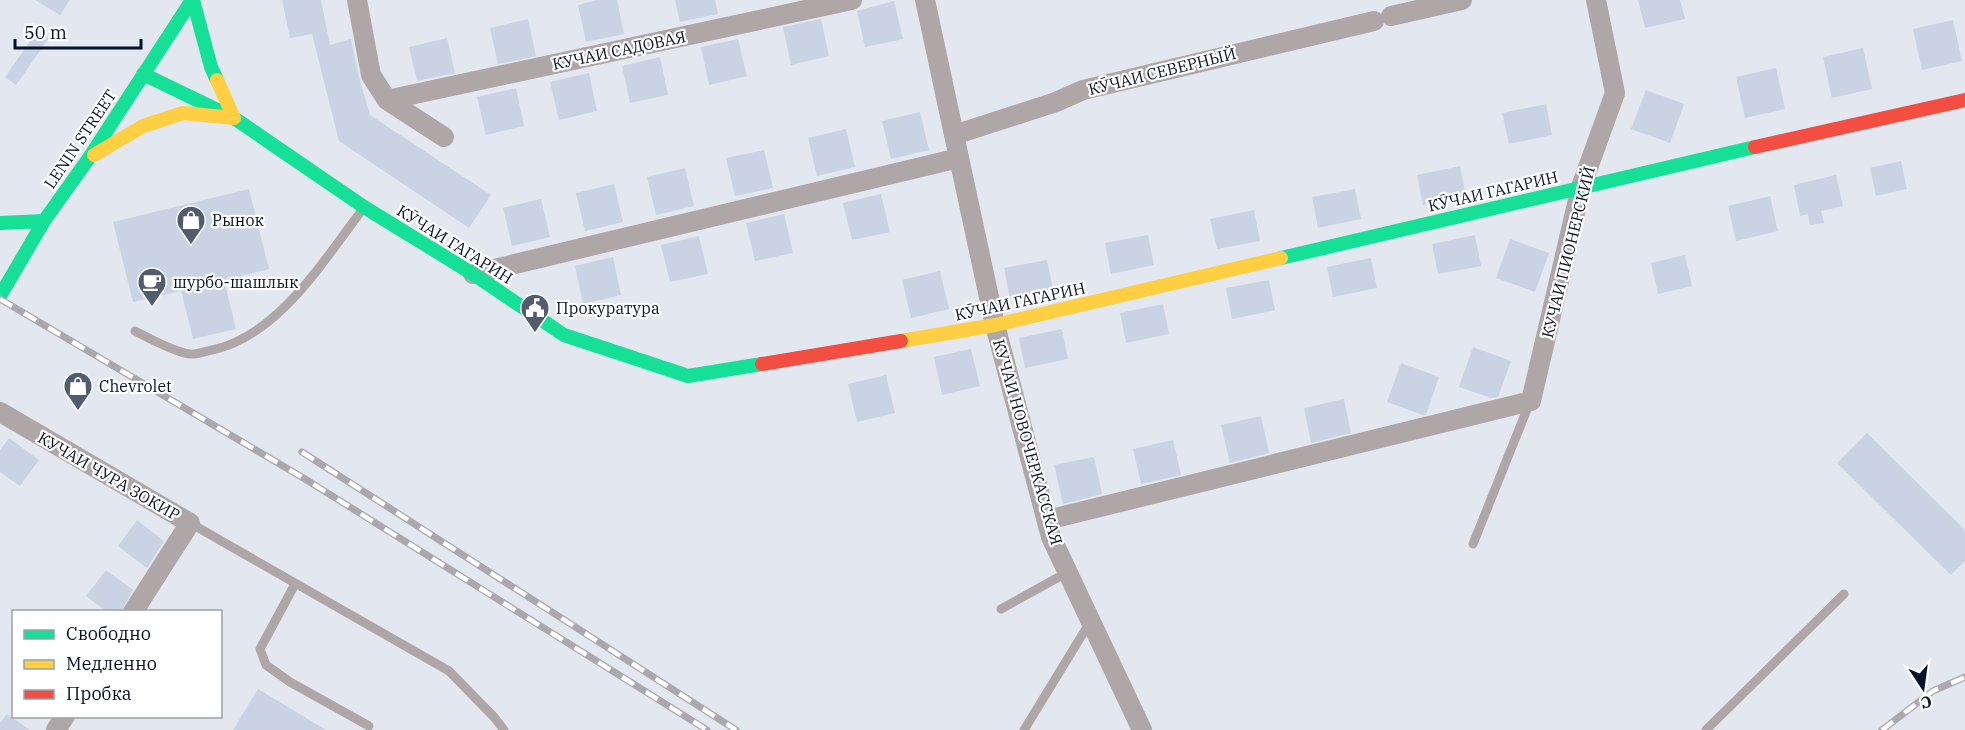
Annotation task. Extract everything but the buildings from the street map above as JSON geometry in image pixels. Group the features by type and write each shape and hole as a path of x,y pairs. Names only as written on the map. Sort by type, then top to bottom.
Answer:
{"main road":[{"name":"LENIN STREET","path":"0,296 44,221 89,158 192,0"},
{"path":"89,158 143,126 183,113 234,118 211,67 192,0"},
{"name":"КӮЧАИ ГАГАРИН","path":"144,74 234,118 364,207 564,335 688,376 995,325 1581,187 1965,100"},
{"path":"0,223 44,221"}],"street":[{"path":"357,0 371,75 387,100 444,137"},
{"name":"КУЧАИ САДОВАЯ","path":"387,100 852,0"},
{"name":"КУЧАИ НОВОЧЕРКАССКАЯ","path":"925,0 995,325 1052,537 1142,730"},
{"name":"КӮЧАИ СЕВЕРНЫЙ","path":"954,135 1056,102 1083,90 1461,0"},
{"name":"КУЧАИ ПИОНЕРСКИЙ","path":"1531,401 1581,187 1615,93 1596,0"},
{"path":"472,274 959,158"},
{"path":"1047,520 1531,401"},
{"name":"КУЧАИ ЧУРА ЗОКИР","path":"2,416 190,524 134,610"}],"lane":[{"path":"135,331 191,355 222,348 256,331 288,305 364,207"},
{"path":"1473,544 1531,401"},
{"path":"190,524 449,671 504,730"},
{"path":"1001,609 1068,572"},
{"path":"296,584 260,649 266,665 290,682 369,726"},
{"path":"1706,730 1844,594"},
{"path":"1024,730 1091,621"}],"railway":[{"path":"0,299 305,479 707,730"},
{"path":"302,452 736,730"},
{"path":"1882,730 1933,691 1965,677"}],"traffic: fast":[{"path":"0,296 44,221 89,158 192,0"},
{"path":"193,0 211,67 217,80"},
{"path":"143,74 234,118 364,207 473,274 564,335 688,376 762,364"},
{"path":"1281,258 1755,147"},
{"path":"0,223 44,221"}],"traffic: slow":[{"path":"94,155 143,126 183,113 234,118 217,80"},
{"path":"901,341 995,325 1281,258"}],"traffic: jam":[{"path":"1755,147 1965,100"},
{"path":"762,364 901,341"}],"place":[{"name":"Рынок","path":"191,246"},
{"name":"шурбо-шашлык","path":"152,308"},
{"name":"Прокуратура","path":"535,334"},
{"name":"Chevrolet","path":"78,412"}]}
